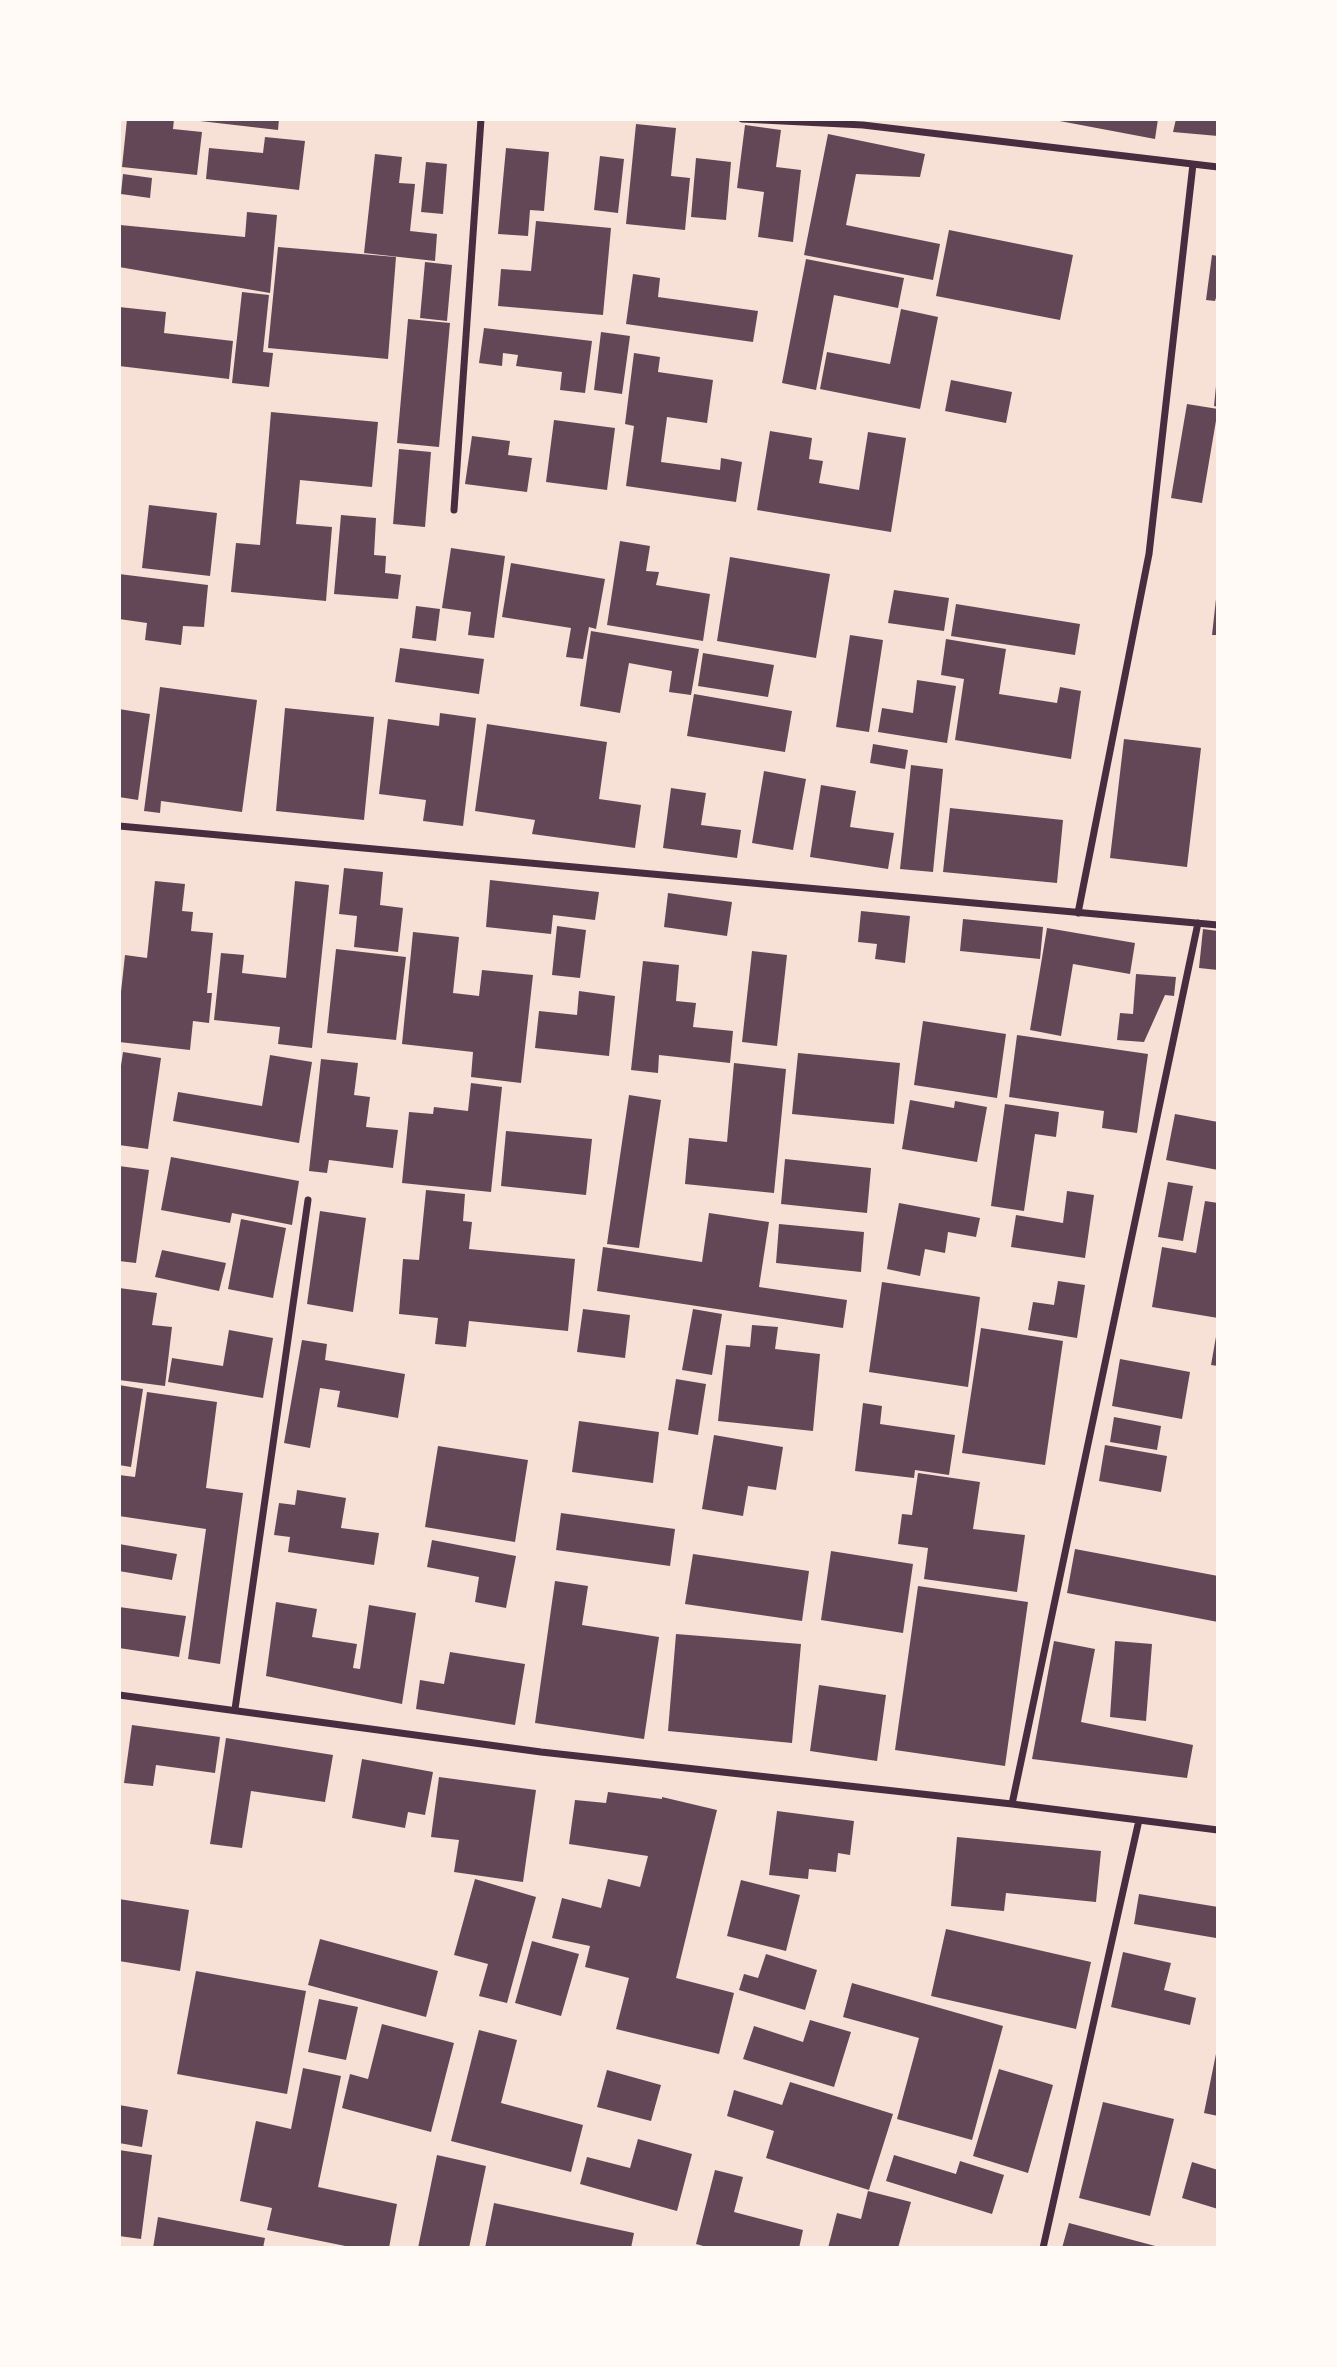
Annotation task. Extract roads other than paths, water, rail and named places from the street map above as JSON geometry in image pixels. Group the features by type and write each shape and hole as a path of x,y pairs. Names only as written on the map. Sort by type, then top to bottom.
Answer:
{"street":[{"path":"454,510 481,119"},
{"path":"742,119 863,122 1218,167"},
{"path":"1078,913 1149,554 1193,164"},
{"path":"119,826 1218,925"},
{"path":"1012,1804 1198,923"},
{"path":"235,1709 308,1200"},
{"path":"119,1695 541,1752 1012,1804 1218,1830"},
{"path":"1043,2248 1139,1820"}]}
